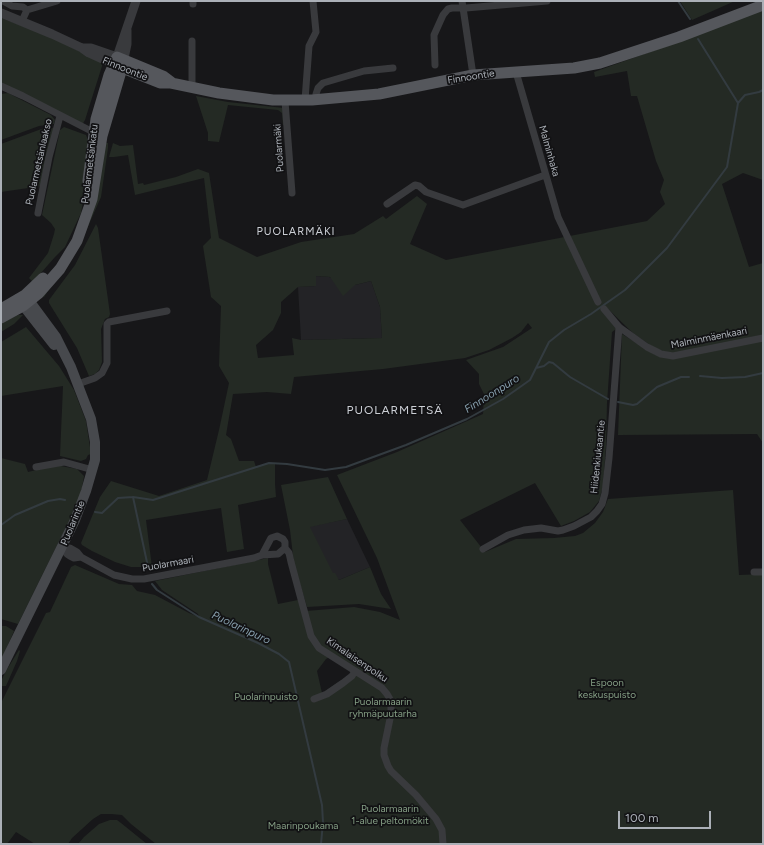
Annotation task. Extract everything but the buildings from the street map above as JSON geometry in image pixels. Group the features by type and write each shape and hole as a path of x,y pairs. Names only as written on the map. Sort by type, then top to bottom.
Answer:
{"main road":[{"name":"Finnoontie","path":"119,62 163,76 172,82 192,87 251,98 311,100 387,93 473,75 574,68 600,63 679,37 758,7"},
{"name":"Puolarmetsänkatu","path":"24,300 70,243 82,217 98,134 100,103 119,62"},
{"path":"1,308 24,300"},
{"path":"1,318 24,300"},
{"name":"Puolarintie","path":"1,670 62,548 86,492 95,460 95,442 91,419 71,367 24,300"}],"street":[{"path":"3,1 12,6 23,7 27,10 57,1"},
{"path":"119,62 129,18 136,1"},
{"path":"311,100 309,46 316,32 313,1"},
{"path":"435,65 434,35 443,15 448,9 462,5 547,1"},
{"path":"462,5 473,75"},
{"path":"22,21 27,10"},
{"name":"Finnoontie","path":"1,14 22,21 82,48 91,48 119,62"},
{"path":"192,41 192,87"},
{"path":"311,100 316,94 318,88 323,83 364,71 393,68"},
{"name":"Malminhaka","path":"516,72 558,217 598,302"},
{"path":"1,86 98,134"},
{"name":"Puolarmäki","path":"285,100 292,193"},
{"name":"Puolarmetsänlaakso","path":"38,213 49,157 60,116"},
{"path":"386,204 415,185 419,186 426,192 462,205 545,175"},
{"name":"Malminmäenkaari","path":"604,309 619,327 647,347 661,354 673,356 763,338"},
{"path":"78,384 95,378 102,373 105,367 107,324 115,321 167,311"},
{"name":"Hiidenkiukaantie","path":"483,549 508,535 524,530 542,528 558,531 574,526 591,517 602,504 605,493 609,458 619,327"},
{"path":"36,467 64,462 93,470"},
{"path":"262,555 268,540 274,536 283,539 284,548"},
{"name":"Puolarmaari","path":"62,548 67,554 74,558 81,557 114,575 132,579 140,579 254,558 262,555 278,554 284,548"},
{"name":"Kimalaisenpolku","path":"284,548 288,553 291,562 311,636 319,648 382,688 391,701 391,714 384,755 391,771 416,795 436,819 442,830 443,844"},
{"path":"754,572 763,572"},
{"path":"314,699 327,694 352,676 355,671"}],"shaded area":[{"path":"316,276 329,277 355,285 371,281 380,307 382,338 301,340 298,287 315,286"},
{"path":"347,519 370,567 339,580 290,530"}],"green space":[{"path":"680,1 735,1 692,20"},
{"path":"763,7 763,180 743,173 722,184 749,267 763,263 763,335 673,354 656,349 634,334 606,307 619,327 612,332 603,486 599,501 590,512 561,526 535,483 460,520 485,552 516,539 554,538 575,536 583,533 595,523 603,512 608,499 733,490 739,575 763,574 763,844 156,844 122,815 101,814 93,819 72,838 68,844 35,844 16,832 7,844 1,844 1,703 46,613 50,612 71,567 75,565 119,584 132,585 137,591 155,595 199,617 198,614 162,590 155,581 268,558 268,564 278,604 298,600 306,611 354,607 380,612 400,620 377,558 337,475 397,452 483,414 484,394 479,384 479,374 466,360 503,347 532,328 528,323 521,332 512,338 489,350 465,358 383,369 294,377 291,394 267,392 233,394 226,435 231,439 239,461 254,461 256,467 269,463 275,463 276,497 238,505 244,549 227,552 221,508 146,520 152,567 131,567 115,562 92,551 81,543 100,497 111,481 159,496 207,480 229,383 219,366 221,306 211,297 203,246 211,238 204,178 135,195 128,155 109,157 113,143 120,146 133,145 138,184 143,183 144,185 176,177 198,169 209,173 219,238 257,257 301,242 354,234 383,216 386,219 417,196 427,204 410,244 446,260 647,221 665,204 660,192 664,180 656,161 637,96 631,96 627,71 595,77 594,72 672,44","holes":["316,276 330,277 343,296 355,285 371,281 380,307 382,338 301,340 292,338 294,355 258,358 256,345 273,330 281,313 281,302 298,287 316,286","333,655 354,667 349,675 322,693 317,671 326,659"]},
{"path":"1,18 47,35 103,63 85,120 82,125 1,83"},
{"path":"8,93 51,115 55,120 54,124 39,126 1,140 1,94"},
{"path":"196,96 228,102 284,108 285,125 283,125 282,113 278,110 228,105 219,142 208,141 208,133"},
{"path":"64,127 86,135 88,140 86,184 81,213 65,247 33,282 29,278 48,253 55,229 42,215 60,130"},
{"path":"44,128 54,128 42,186 1,192 1,144"},
{"path":"106,143 108,143 108,148 101,197 82,240 44,297 42,296 63,267"},
{"path":"96,224 98,228 110,314 109,317 105,319 101,329 102,362 99,370 95,374 89,376 77,348 49,303 49,300 75,265"},
{"path":"18,315 23,315 14,324 1,332 1,323"},
{"path":"26,327 59,366 74,390 86,421 91,454 88,455 86,459 81,461 60,456 63,386 1,396 1,342"},
{"path":"622,334 654,354 672,359 763,340 763,443 757,434 618,435"},
{"path":"1,458 25,464 28,472 53,466 61,466 77,469 84,476 80,499 18,624 1,619"},
{"path":"328,477 347,519 310,527 333,573 335,573 339,580 370,567 381,594 391,609 359,604 307,607 294,564 290,530 281,485"},
{"path":"1,626 6,626 14,631 1,661"},
{"path":"19,650 17,661 6,686 1,686 1,681 6,671"},
{"path":"110,820 117,820 147,844 78,844 99,824"}],"waterway":[{"path":"678,1 690,19"},
{"path":"698,39 738,103"},
{"name":"Finnoonpuro","path":"95,512 102,513 118,498 133,497 153,500 269,463 287,464 325,470 346,467 406,445 467,419 503,399 530,380 549,342 564,330 591,314 625,290 667,248 727,167 738,103 745,95 763,90"},
{"path":"536,368 544,366 549,362 553,363 570,377 608,399"},
{"path":"700,376 722,378 745,377 763,373"},
{"path":"618,402 633,405 637,404 657,387 681,377 689,377"},
{"name":"Puolarinpuro","path":"133,497 148,567"},
{"name":"Finnoonpuro","path":"1,525 15,515 48,501 60,499 65,500"},
{"name":"Puolarinpuro","path":"152,584 157,590 199,617 258,643 279,654 289,662 322,805 323,822 321,844"}],"district":[{"name":"PUOLARMÄKI","path":"296,232"},
{"name":"PUOLARMETSÄ","path":"395,410"}],"park label":[{"name":"Espoon keskuspuisto","path":"607,688"},
{"name":"Puolarinpuisto","path":"266,697"},
{"name":"Puolarmaarin ryhmäpuutarha","path":"383,708"},
{"name":"Puolarmaarin 1-alue peltomökit","path":"390,814"},
{"name":"Maarinpoukama","path":"303,826"}]}
